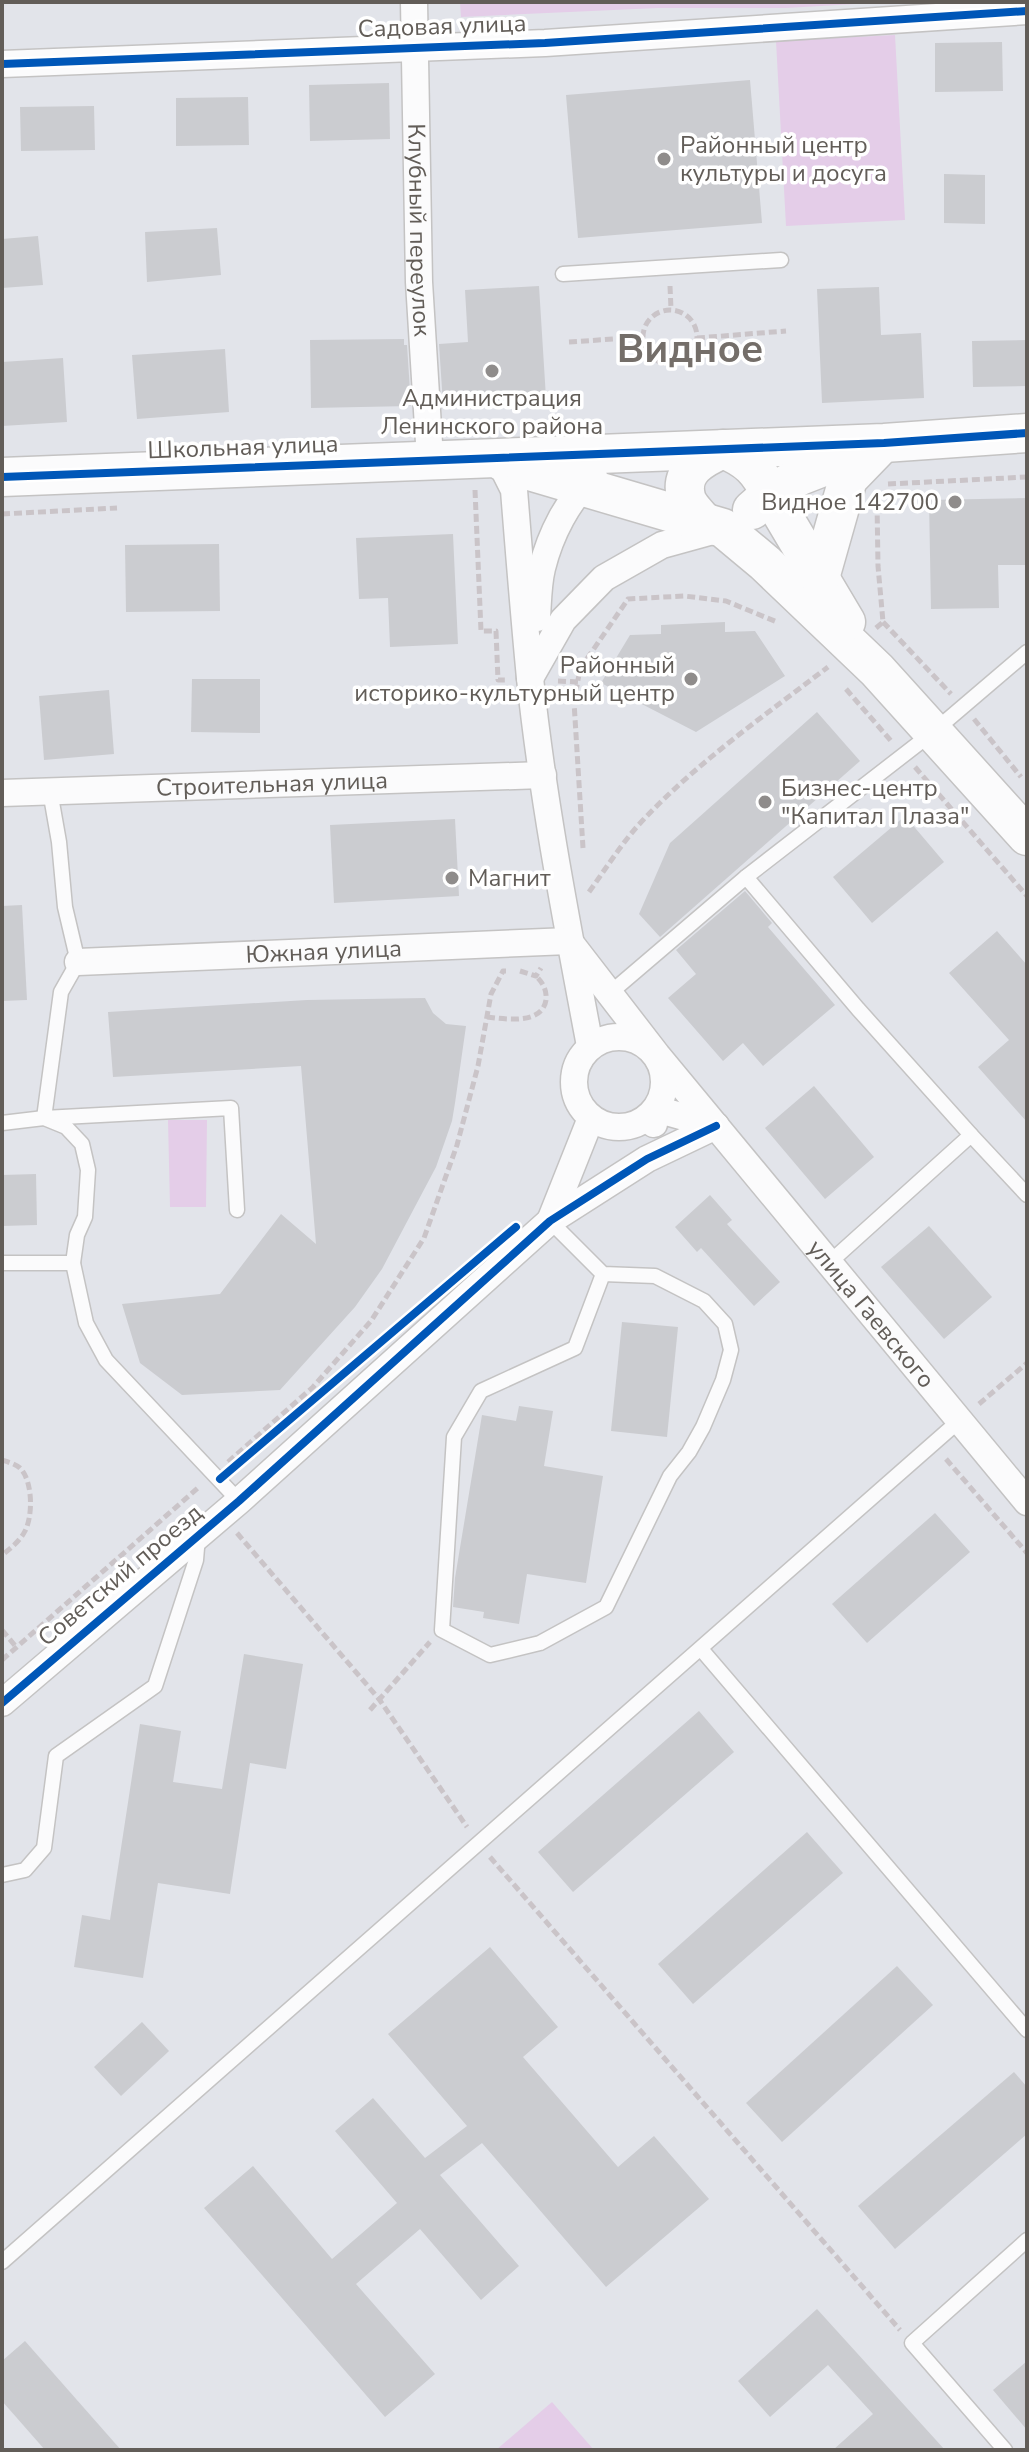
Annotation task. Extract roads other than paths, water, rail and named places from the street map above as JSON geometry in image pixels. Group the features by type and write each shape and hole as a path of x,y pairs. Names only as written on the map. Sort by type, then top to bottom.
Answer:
{"street":[{"name":"Клубный переулок","path":"414,2 414,283 430,459"},
{"name":"Садовая улица","path":"2,64 545,43 1027,11"},
{"path":"530,678 563,620 604,578 662,545 758,506 770,494 800,476 884,443 1027,433"},
{"name":"Школьная улица","path":"2,477 430,459 481,474 626,451 884,443"},
{"path":"820,578 848,479 884,443"},
{"path":"846,656 820,578 761,474 745,458 723,449 700,459 687,474 686,497 712,524 765,563 917,743 1027,836"},
{"path":"530,678 542,569 560,521 583,486 626,451"},
{"path":"481,474 504,470 514,490 530,678"},
{"path":"481,474 583,486 712,524"},
{"name":"улица Гаевского","path":"530,678 564,941 590,1046"},
{"name":"Строительная улица","path":"2,793 543,775"},
{"name":"улица Гаевского","path":"564,941 1027,1502"},
{"name":"Южная улица","path":"78,962 564,941"},
{"path":"612,1036 643,1043 657,1055 665,1074 664,1094 646,1119 632,1126 611,1127 591,1118 576,1098 573,1086 575,1067 590,1046 612,1036"},
{"path":"656,1109 716,1126"},
{"path":"647,1159 656,1109"},
{"name":"Советский проезд","path":"550,1221 591,1118"},
{"name":"Советский проезд","path":"2,1703 239,1501 550,1221 647,1159 716,1126"}],"lane":[{"path":"563,274 781,260"},
{"path":"609,994 746,877 1027,652"},
{"path":"44,1118 61,992 78,962 65,907 50,791"},
{"path":"746,877 858,1009 1027,1195"},
{"path":"3,1122 231,1108 237,1210"},
{"path":"44,1118 66,1127 82,1144 88,1170 85,1217 77,1235 73,1263 86,1323 106,1360 239,1501"},
{"path":"829,1263 971,1135"},
{"path":"550,1221 603,1274 655,1276 704,1301 725,1324 731,1350 723,1380 703,1427 670,1476 606,1607 540,1643 490,1655 442,1630 454,1437 481,1391 575,1348 603,1274"},
{"path":"2,1263 73,1263"},
{"path":"2,2262 960,1420"},
{"path":"2,1875 25,1870 44,1848 56,1756 155,1686 196,1560 198,1535"},
{"path":"701,1649 1027,2030"},
{"path":"1005,2450 912,2343 1027,2240"}],"place":[{"name":"Районный центр культуры и досуга","path":"664,159"},
{"name":"Администрация Ленинского района","path":"492,371"},
{"name":"Видное 142700","path":"955,502"},
{"name":"Районный историко-культурный центр","path":"691,679"},
{"name":"Бизнес-центр \"Капитал Плаза\"","path":"765,802"},
{"name":"Магнит","path":"452,878"}],"district":[{"name":"Видное","path":"690,348"}]}
